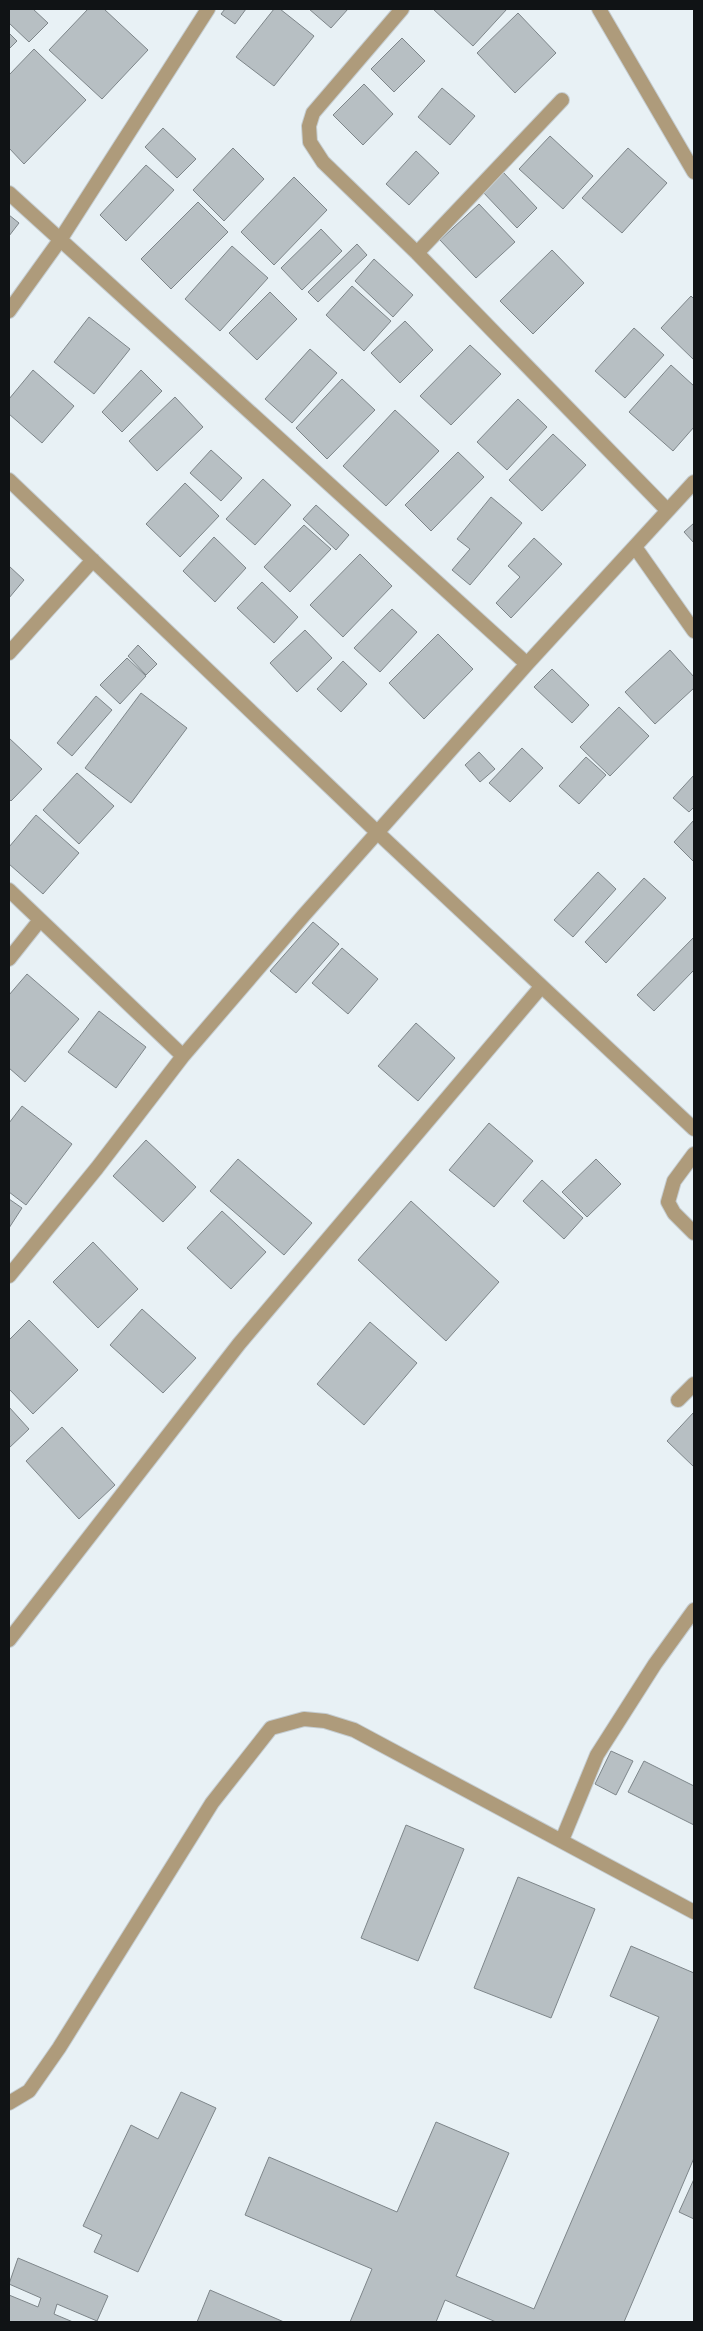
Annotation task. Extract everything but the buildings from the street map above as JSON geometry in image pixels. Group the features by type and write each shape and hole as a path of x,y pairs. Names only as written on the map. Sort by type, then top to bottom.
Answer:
{"street":[{"path":"9,311 60,240 208,9"},
{"path":"402,9 313,113 309,126 310,142 322,162 417,253 667,510"},
{"path":"599,9 694,172"},
{"path":"417,253 562,100"},
{"path":"9,193 527,664"},
{"path":"9,480 378,833 694,1129"},
{"path":"9,1276 97,1168 183,1056 527,664 694,482"},
{"path":"635,547 694,630"},
{"path":"9,653 93,560"},
{"path":"9,890 183,1056"},
{"path":"9,959 40,920"},
{"path":"9,1640 239,1344 541,987"},
{"path":"694,1154 674,1182 668,1202 674,1213 694,1233"},
{"path":"678,1400 694,1384"},
{"path":"562,1840 597,1755 655,1664 694,1610"},
{"path":"9,2103 28,2091 54,2055 212,1803 271,1728 304,1719 325,1721 354,1730 694,1912"}]}
